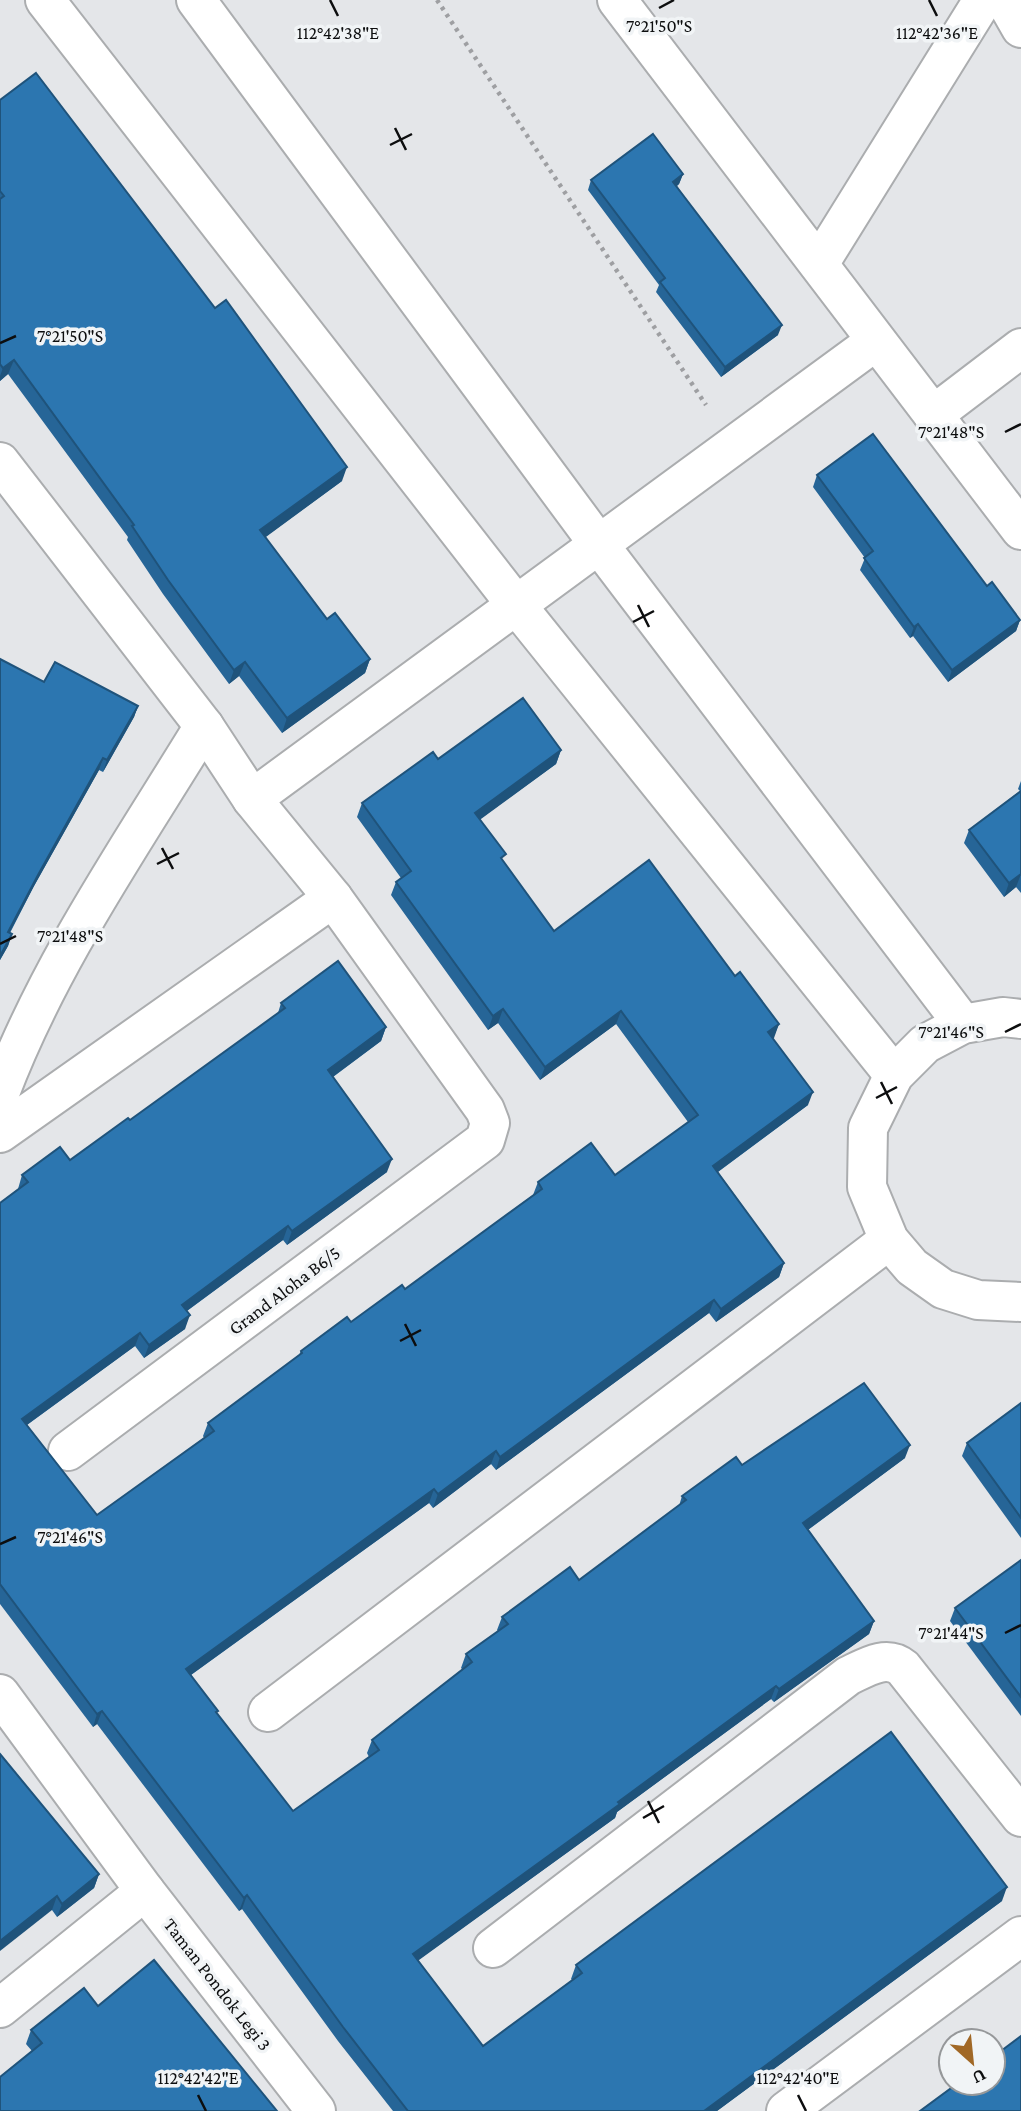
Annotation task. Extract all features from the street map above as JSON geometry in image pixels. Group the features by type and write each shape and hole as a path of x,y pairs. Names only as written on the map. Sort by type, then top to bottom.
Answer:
{"street":[{"path":"45,0 517,606 894,1075"},
{"path":"197,0 600,546 963,1024"},
{"path":"617,0 1021,530"},
{"path":"819,264 983,0"},
{"path":"1005,0 1021,28"},
{"path":"252,799 876,341"},
{"path":"933,415 1021,348"},
{"path":"0,1133 332,898 252,799 204,726 1,467"},
{"path":"0,1093 14,1055 78,933 204,726"},
{"name":"Grand Aloha B6/5","path":"68,1451 485,1140 490,1123 485,1110 332,898"},
{"path":"1021,1019 1003,1017 963,1024 925,1044 894,1075 868,1128 867,1187 889,1240 912,1267 943,1289 978,1300 1021,1302"},
{"path":"268,1712 889,1240"},
{"path":"493,1948 848,1676 880,1662 892,1662 903,1668 1021,1817"},
{"name":"Taman Pondok Legi 3","path":"0,1694 145,1891 317,2111"},
{"path":"0,2008 145,1891"},
{"path":"786,2111 1015,1953"}],"path":[{"path":"437,0 734,446"}],"building":[{"path":"36,73 215,308 226,300 347,467 260,530 327,619 335,613 370,659 287,718 245,662 234,670 168,580 132,526 134,525 14,360 3,368 0,364 0,199 4,196 0,191 0,100"},
{"path":"653,134 683,174 673,182 782,325 725,367 660,282 665,278 591,180"},
{"path":"873,434 987,586 992,582 1020,620 952,670 918,624 914,627 864,558 873,551 817,475"},
{"path":"0,659 44,682 55,662 138,706 107,760 103,758 38,875 8,932 12,934 0,956"},
{"path":"523,698 561,750 475,813 506,854 501,858 554,931 649,860 735,976 740,972 779,1024 768,1032 813,1092 713,1166 784,1263 721,1309 714,1300 500,1457 496,1451 438,1494 434,1489 186,1669 293,1811 379,1750 372,1740 472,1662 466,1654 508,1624 502,1617 570,1567 579,1580 686,1500 682,1496 736,1457 742,1465 864,1383 910,1445 803,1523 874,1621 779,1689 776,1686 618,1802 620,1804 413,1954 483,2046 582,1973 576,1965 891,1732 1007,1887 704,2111 408,2111 247,1895 244,1898 102,1711 97,1714 0,1584 0,1203 28,1182 22,1175 60,1147 70,1160 128,1118 130,1120 285,1008 281,1003 338,961 386,1027 328,1070 392,1159 292,1231 288,1226 182,1305 190,1315 149,1345 140,1333 22,1419 97,1515 214,1431 208,1423 302,1353 301,1351 347,1317 351,1322 402,1285 405,1289 542,1189 538,1182 591,1143 615,1175 698,1115 621,1011 545,1067 503,1009 493,1016 396,882 411,871 362,803 433,752 438,759"},
{"path":"1021,791 1021,874 1009,883 969,830"},
{"path":"1021,1403 1021,1518 967,1443"},
{"path":"1021,1560 1021,1697 955,1608"},
{"path":"0,1754 99,1874 62,1904 57,1896 0,1941"},
{"path":"154,1960 277,2111 0,2111 0,2077 42,2043 31,2030 84,1988 98,2006"},
{"path":"1021,2036 1021,2111 920,2111 939,2097 1007,2097 1007,2046"}]}
